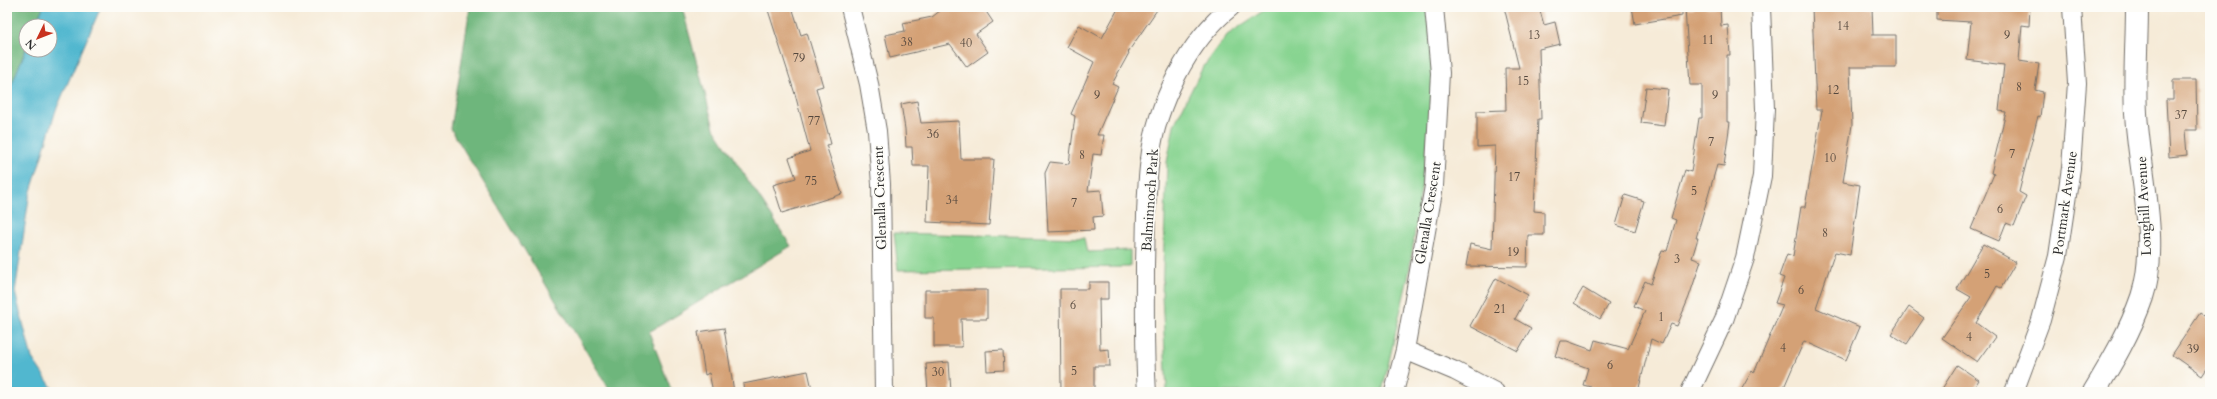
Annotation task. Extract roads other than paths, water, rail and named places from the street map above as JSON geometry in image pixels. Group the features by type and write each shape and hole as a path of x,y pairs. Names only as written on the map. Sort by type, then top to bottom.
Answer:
{"street":[{"name":"Glenalla Crescent","path":"850,7 869,84 877,131 880,184 884,392"},
{"name":"Balminnoch Park","path":"1147,392 1145,361 1145,273 1150,158 1157,127 1171,86 1193,49 1230,7"},
{"name":"Glenalla Crescent","path":"1394,392 1405,350 1434,186 1440,74 1434,7"},
{"path":"1690,392 1727,313 1744,258 1762,176 1765,109 1761,7"},
{"name":"Portmark Avenue","path":"2014,392 2041,320 2058,256 2071,168 2077,83 2072,7"},
{"name":"Longhill Avenue","path":"2094,392 2125,338 2142,296 2148,260 2144,172 2136,114 2137,7"},
{"path":"1405,350 1455,371 1495,392"}],"water":[{"path":"43,7 101,7 56,110 29,198 15,292 32,358 55,392 7,392 7,96 22,58 58,58 58,18 38,18"}]}
